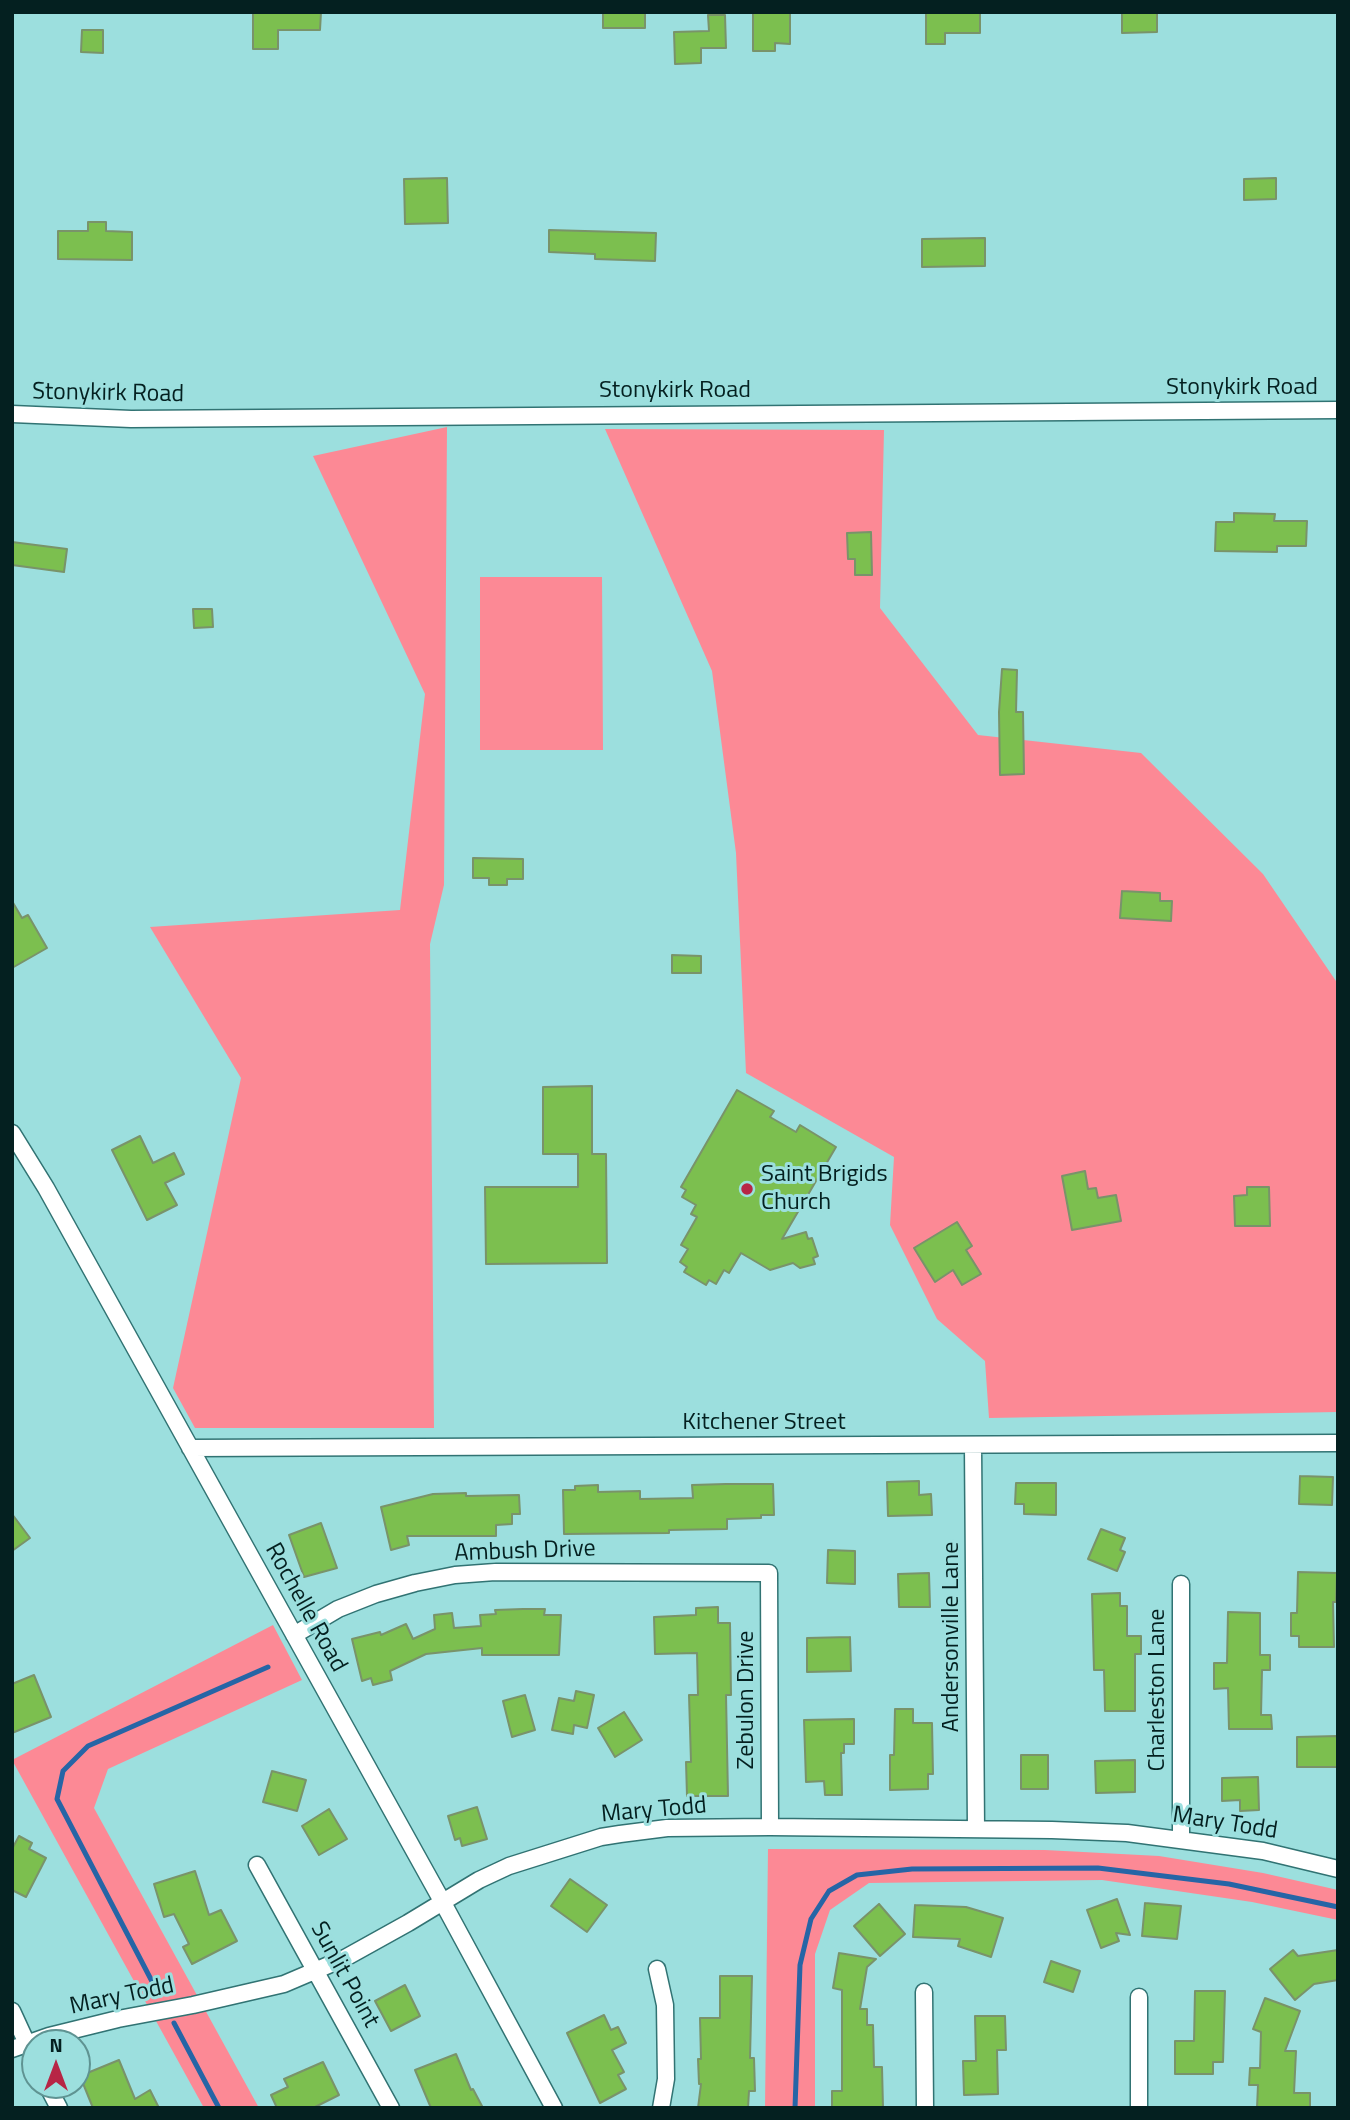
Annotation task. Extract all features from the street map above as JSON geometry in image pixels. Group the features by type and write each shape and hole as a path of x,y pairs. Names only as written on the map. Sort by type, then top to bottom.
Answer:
{"street":[{"name":"Stonykirk Road","path":"12,414 131,419 1338,410"},
{"name":"Rochelle Road","path":"12,1133 46,1188 554,2108"},
{"name":"Kitchener Street","path":"190,1448 1338,1443"},
{"name":"Andersonville Lane","path":"973,1446 976,1829"},
{"name":"Ambush Drive","path":"294,1635 338,1609 376,1594 455,1576 495,1573 769,1573"},
{"name":"Zebulon Drive","path":"769,1573 769,1827"},
{"name":"Charleston Lane","path":"1181,1584 1181,1839"},
{"name":"Mary Todd","path":"19,2046 118,2019 284,1984 345,1958 442,1901 509,1866 601,1837 667,1828 976,1829 1114,1833 1263,1851 1338,1869"},
{"name":"Sunlit Point","path":"257,1865 391,2108"},
{"path":"657,1969 665,2005 666,2079 661,2108"},
{"path":"924,1992 925,2108"},
{"path":"1139,1997 1139,2108"},
{"path":"12,2011 19,2046"}],"shaded area":[{"path":"447,427 444,885 430,944 434,1428 195,1428 173,1388 241,1078 150,927 400,910 425,694 313,456"},
{"path":"605,429 884,430 880,608 978,735 1141,753 1263,874 1338,984 1338,1412 989,1418 985,1361 937,1319 890,1225 894,1157 746,1073 736,853 712,671","holes":["871,532 855,559 848,559 847,533","1122,891 1160,893 1160,901 1172,902 1171,921 1120,918","1084,1172 1088,1189 1096,1188 1098,1198 1116,1195 1121,1221 1072,1230 1062,1176","1247,1187 1269,1187 1270,1226 1235,1226 1234,1196 1247,1195"]},
{"path":"480,577 602,577 603,750 480,750"},
{"path":"273,1625 302,1680 108,1769 94,1808 259,2108 204,2108 12,1760"},
{"path":"768,1849 1045,1850 1159,1856 1263,1873 1338,1890 1338,1920 1252,1902 1102,1880 869,1883 830,1910 815,1954 815,2108 765,2108"}],"building":[{"path":"253,12 321,12 320,30 278,30 278,49 253,49"},
{"path":"603,12 645,12 645,28 603,28"},
{"path":"753,12 790,12 790,44 775,43 775,51 753,51"},
{"path":"926,12 980,12 980,33 945,33 945,44 926,44"},
{"path":"1122,12 1157,12 1157,32 1122,33"},
{"path":"708,15 725,15 726,48 701,48 701,63 675,64 674,32 709,31"},
{"path":"82,30 103,30 103,53 81,52"},
{"path":"447,178 448,223 405,224 404,179"},
{"path":"1276,178 1276,199 1244,200 1244,179"},
{"path":"88,222 106,222 106,231 132,232 132,260 58,259 58,231 88,231"},
{"path":"549,230 656,233 655,261 595,259 595,254 549,252"},
{"path":"985,238 985,266 922,267 922,239"},
{"path":"1234,513 1275,514 1274,521 1307,521 1306,546 1277,546 1277,552 1215,551 1216,522 1234,522"},
{"path":"871,532 872,575 855,575 855,559 848,559 847,533"},
{"path":"12,542 67,549 64,572 12,565"},
{"path":"193,609 212,609 213,627 194,628"},
{"path":"1002,669 1017,670 1016,712 1023,712 1024,774 1000,775 999,712"},
{"path":"473,858 523,859 523,879 507,879 507,885 489,885 489,878 473,878"},
{"path":"1122,891 1160,893 1160,901 1172,901 1171,921 1120,918"},
{"path":"12,901 22,918 28,915 47,948 12,968"},
{"path":"672,955 701,956 701,973 672,973"},
{"path":"592,1086 592,1154 606,1154 607,1263 486,1264 485,1187 578,1187 578,1154 543,1154 543,1087"},
{"name":"Saint Brigids Church","path":"737,1090 774,1111 770,1117 796,1132 800,1125 836,1147 782,1239 806,1232 808,1239 812,1238 818,1256 813,1258 815,1264 800,1268 793,1263 770,1270 741,1253 729,1273 724,1270 716,1284 709,1280 706,1285 684,1272 687,1267 680,1262 688,1249 681,1245 697,1217 691,1214 696,1205 682,1197 686,1190 681,1187"},
{"path":"140,1136 153,1163 174,1153 184,1174 165,1183 177,1205 147,1220 112,1150"},
{"path":"1085,1171 1088,1189 1096,1188 1098,1198 1116,1195 1121,1221 1072,1230 1062,1176"},
{"path":"1247,1187 1269,1187 1270,1226 1235,1226 1234,1196 1247,1195"},
{"path":"957,1222 972,1246 966,1250 981,1274 962,1285 953,1270 935,1282 914,1248"},
{"path":"1300,1476 1333,1477 1332,1505 1299,1504"},
{"path":"919,1481 919,1495 931,1494 932,1515 888,1516 887,1482"},
{"path":"1016,1483 1056,1483 1056,1515 1024,1514 1024,1504 1015,1504"},
{"path":"773,1484 774,1515 727,1519 727,1529 669,1530 669,1533 564,1534 563,1490 575,1490 575,1486 598,1485 598,1492 640,1491 640,1499 693,1498 692,1485"},
{"path":"466,1493 466,1496 519,1495 520,1514 512,1514 512,1524 496,1525 496,1536 407,1536 409,1545 391,1550 381,1507 433,1494"},
{"path":"12,1514 30,1538 12,1551"},
{"path":"321,1523 337,1568 304,1577 289,1535"},
{"path":"1101,1529 1125,1538 1120,1550 1125,1552 1117,1571 1088,1559"},
{"path":"828,1550 855,1551 855,1584 827,1583"},
{"path":"1298,1572 1337,1573 1336,1602 1333,1602 1334,1647 1299,1647 1299,1636 1291,1636 1291,1613 1297,1613"},
{"path":"929,1573 930,1607 899,1607 898,1574"},
{"path":"1120,1593 1120,1606 1127,1606 1127,1636 1141,1636 1141,1654 1135,1654 1135,1711 1105,1711 1104,1670 1094,1670 1092,1594"},
{"path":"718,1607 718,1623 730,1623 731,1695 726,1695 728,1796 687,1796 686,1762 691,1762 689,1695 698,1695 697,1653 655,1654 654,1617 696,1615 696,1608"},
{"path":"545,1609 544,1615 561,1615 559,1655 482,1655 482,1648 426,1654 390,1671 392,1680 373,1685 371,1678 362,1681 352,1639 380,1632 381,1635 406,1624 413,1639 435,1629 434,1615 452,1613 454,1628 481,1626 480,1615 496,1614 495,1610"},
{"path":"1228,1612 1260,1613 1260,1655 1270,1655 1270,1670 1262,1670 1261,1715 1271,1715 1272,1729 1229,1729 1228,1688 1214,1689 1214,1663 1227,1663"},
{"path":"850,1637 851,1671 807,1672 807,1638"},
{"path":"34,1675 51,1717 12,1733 12,1684"},
{"path":"576,1691 594,1695 587,1728 574,1725 573,1734 552,1730 559,1698 574,1701"},
{"path":"525,1695 535,1730 512,1737 503,1701"},
{"path":"895,1709 913,1709 913,1723 932,1723 933,1774 928,1774 928,1789 890,1790 890,1755 894,1755"},
{"path":"624,1712 642,1740 615,1757 598,1728"},
{"path":"854,1719 854,1744 844,1744 844,1753 841,1753 842,1795 825,1795 824,1781 806,1782 804,1720"},
{"path":"1338,1736 1338,1767 1297,1767 1297,1737"},
{"path":"1021,1755 1048,1755 1048,1789 1021,1789"},
{"path":"1135,1760 1135,1792 1096,1793 1095,1761"},
{"path":"272,1771 306,1780 297,1811 263,1802"},
{"path":"1258,1777 1259,1810 1240,1811 1240,1800 1222,1801 1222,1778"},
{"path":"477,1807 487,1839 462,1846 460,1838 455,1840 448,1816"},
{"path":"329,1809 347,1839 319,1855 302,1826"},
{"path":"19,1836 32,1843 29,1849 46,1858 26,1897 12,1890 12,1849"},
{"path":"195,1871 209,1915 221,1910 237,1941 192,1964 183,1947 189,1944 174,1914 164,1917 154,1884"},
{"path":"570,1879 607,1905 587,1932 551,1906"},
{"path":"1117,1899 1130,1935 1116,1933 1119,1941 1101,1948 1087,1910"},
{"path":"1145,1903 1181,1906 1177,1939 1142,1936"},
{"path":"879,1904 905,1934 880,1956 854,1926"},
{"path":"915,1905 966,1907 1003,1918 991,1957 958,1946 960,1939 913,1937"},
{"path":"1293,1950 1298,1956 1338,1950 1338,1980 1314,1984 1295,2000 1270,1969"},
{"path":"839,1953 876,1959 867,1967 860,2009 867,2009 867,2025 873,2025 874,2067 882,2067 883,2108 832,2108 832,2091 842,2091 842,1990 833,1988"},
{"path":"1051,1961 1080,1971 1073,1992 1044,1982"},
{"path":"720,1976 752,1976 750,2058 754,2058 755,2091 749,2091 748,2108 698,2108 701,2084 698,2059 701,2059 700,2018 720,2018"},
{"path":"405,1985 420,2016 391,2031 375,2001"},
{"path":"1195,1991 1225,1991 1223,2062 1213,2062 1213,2074 1175,2074 1175,2041 1194,2041"},
{"path":"1265,1998 1300,2011 1285,2051 1296,2051 1294,2093 1310,2093 1310,2108 1257,2108 1258,2085 1249,2085 1250,2068 1260,2068 1261,2032 1253,2029"},
{"path":"604,2015 611,2030 618,2027 626,2043 612,2050 624,2072 618,2075 626,2089 600,2103 567,2033"},
{"path":"975,2016 1005,2016 1006,2050 997,2050 998,2094 964,2095 963,2061 976,2061"},
{"path":"456,2054 471,2090 473,2089 483,2108 431,2108 415,2070"},
{"path":"119,2060 135,2099 150,2090 159,2108 93,2108 89,2099 91,2071"},
{"path":"323,2062 339,2095 313,2108 277,2108 271,2095 288,2087 284,2079"}],"waterway":[{"path":"157,1991 57,1799 63,1771 88,1746 268,1667"},
{"path":"795,2108 800,1965 811,1919 829,1891 857,1875 912,1869 1098,1868 1229,1884 1338,1907"},
{"path":"174,2023 219,2108"}],"place":[{"name":"Saint Brigids Church","path":"747,1189"}]}
